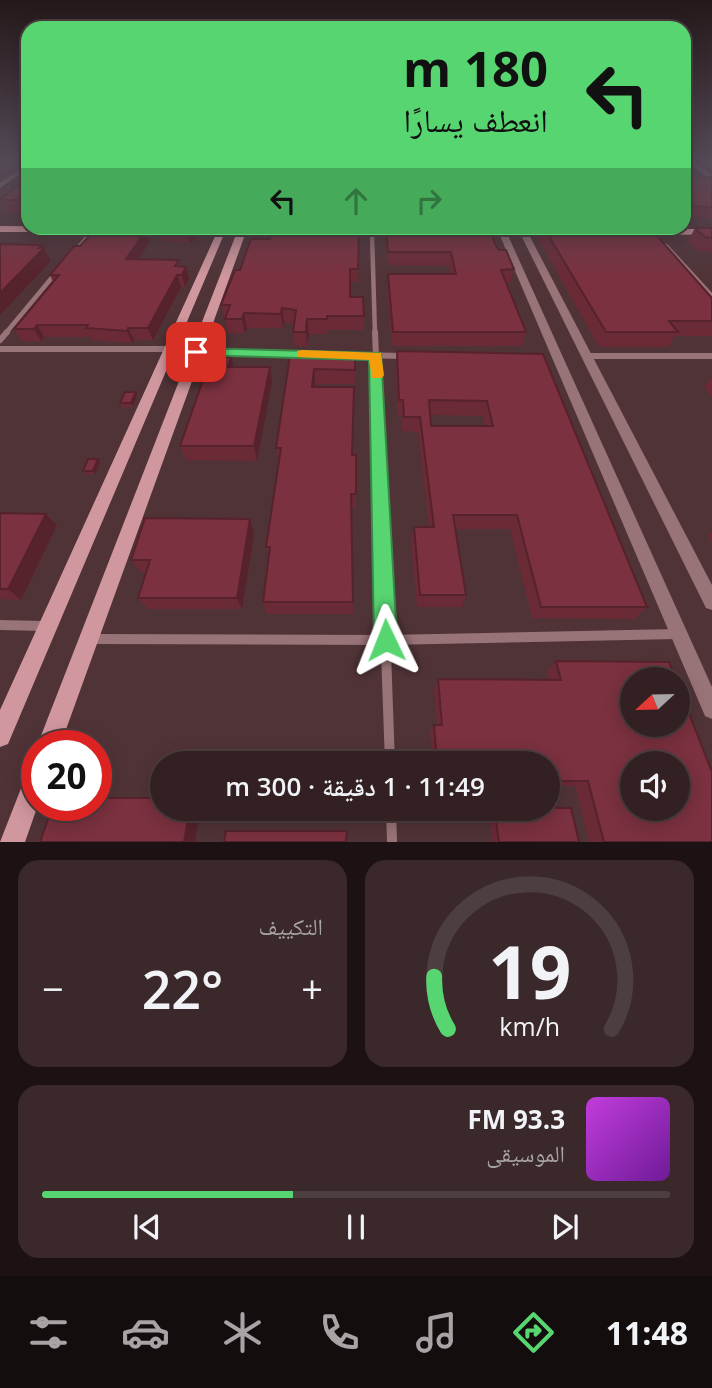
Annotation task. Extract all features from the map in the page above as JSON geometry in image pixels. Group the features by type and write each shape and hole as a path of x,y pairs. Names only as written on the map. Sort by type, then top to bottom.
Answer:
{"street":[{"path":"0,221 21,221"},
{"path":"691,223 712,224"},
{"path":"0,229 21,229"},
{"path":"691,232 712,232"},
{"path":"0,736 219,235"},
{"path":"54,730 240,235"},
{"path":"504,235 550,357 712,709"},
{"path":"526,235 712,602"},
{"path":"12,842 21,818"}],"lane":[{"path":"68,260 89,235"},
{"path":"372,235 390,751"},
{"path":"656,235 712,296"},
{"path":"0,340 59,270"},
{"path":"0,349 169,349"},
{"path":"196,352 418,356"},
{"path":"587,355 712,356"},
{"path":"0,625 48,626"},
{"path":"88,639 386,640 679,634"},
{"path":"391,821 392,842"}],"shaded area":[{"path":"0,199 21,199 21,235 691,235 691,199 712,199 712,842 0,842"}],"building":[{"path":"691,199 712,199 712,207 691,206"},
{"path":"695,228 712,228 712,238 705,237"},
{"path":"90,235 143,235 126,259 179,260 175,266 186,267 182,275 177,275 148,328 128,328 127,331 86,328 88,325 37,325 34,329 14,329 59,275 50,275 74,246 80,246"},
{"path":"271,235 359,235 358,269 350,269 350,297 363,297 364,316 307,319 306,332 293,332 296,310 282,308 281,314 244,313 242,319 225,319 230,305 221,305 235,270 240,270 251,239 270,239"},
{"path":"387,235 492,235 499,250 506,250 514,269 501,270 526,332 393,332 388,274 456,274 451,252 388,252"},
{"path":"548,235 656,235 712,298 712,321 669,321 678,332 606,332"},
{"path":"0,244 42,245 39,248 44,248 0,293"},
{"path":"397,351 543,354 647,607 541,607 517,515 453,515 466,595 420,595 414,527 434,527 420,417 404,417 403,400 399,400","holes":["429,400 487,401 493,426 431,426"]},
{"path":"355,355 355,370 314,369 312,387 354,387 352,455 356,455 356,494 351,494 353,602 263,602 270,547 266,547 281,448 276,448 290,356"},
{"path":"211,357 231,357 228,367 270,367 254,446 180,446"},
{"path":"125,392 136,392 131,403 120,403"},
{"path":"88,459 98,459 93,471 83,471"},
{"path":"0,513 46,514 8,589 0,589"},
{"path":"145,518 250,519 237,598 138,598 150,560 131,560"},
{"path":"556,661 669,662 671,667 620,667 620,737 690,737 690,716 712,772 712,842 604,842 588,781 560,781 560,751 436,751 434,725 442,725 438,679 561,680"},
{"path":"112,798 150,798 150,821 188,821 184,842 40,842 47,821 112,821"},
{"path":"560,808 571,808 579,842 499,842 496,821 560,821"},
{"path":"226,831 347,831 346,842 224,842"}],"slow traffic":[{"path":"302,354 376,356 377,375"}],"route":[{"path":"196,352 376,356 386,640"}]}
